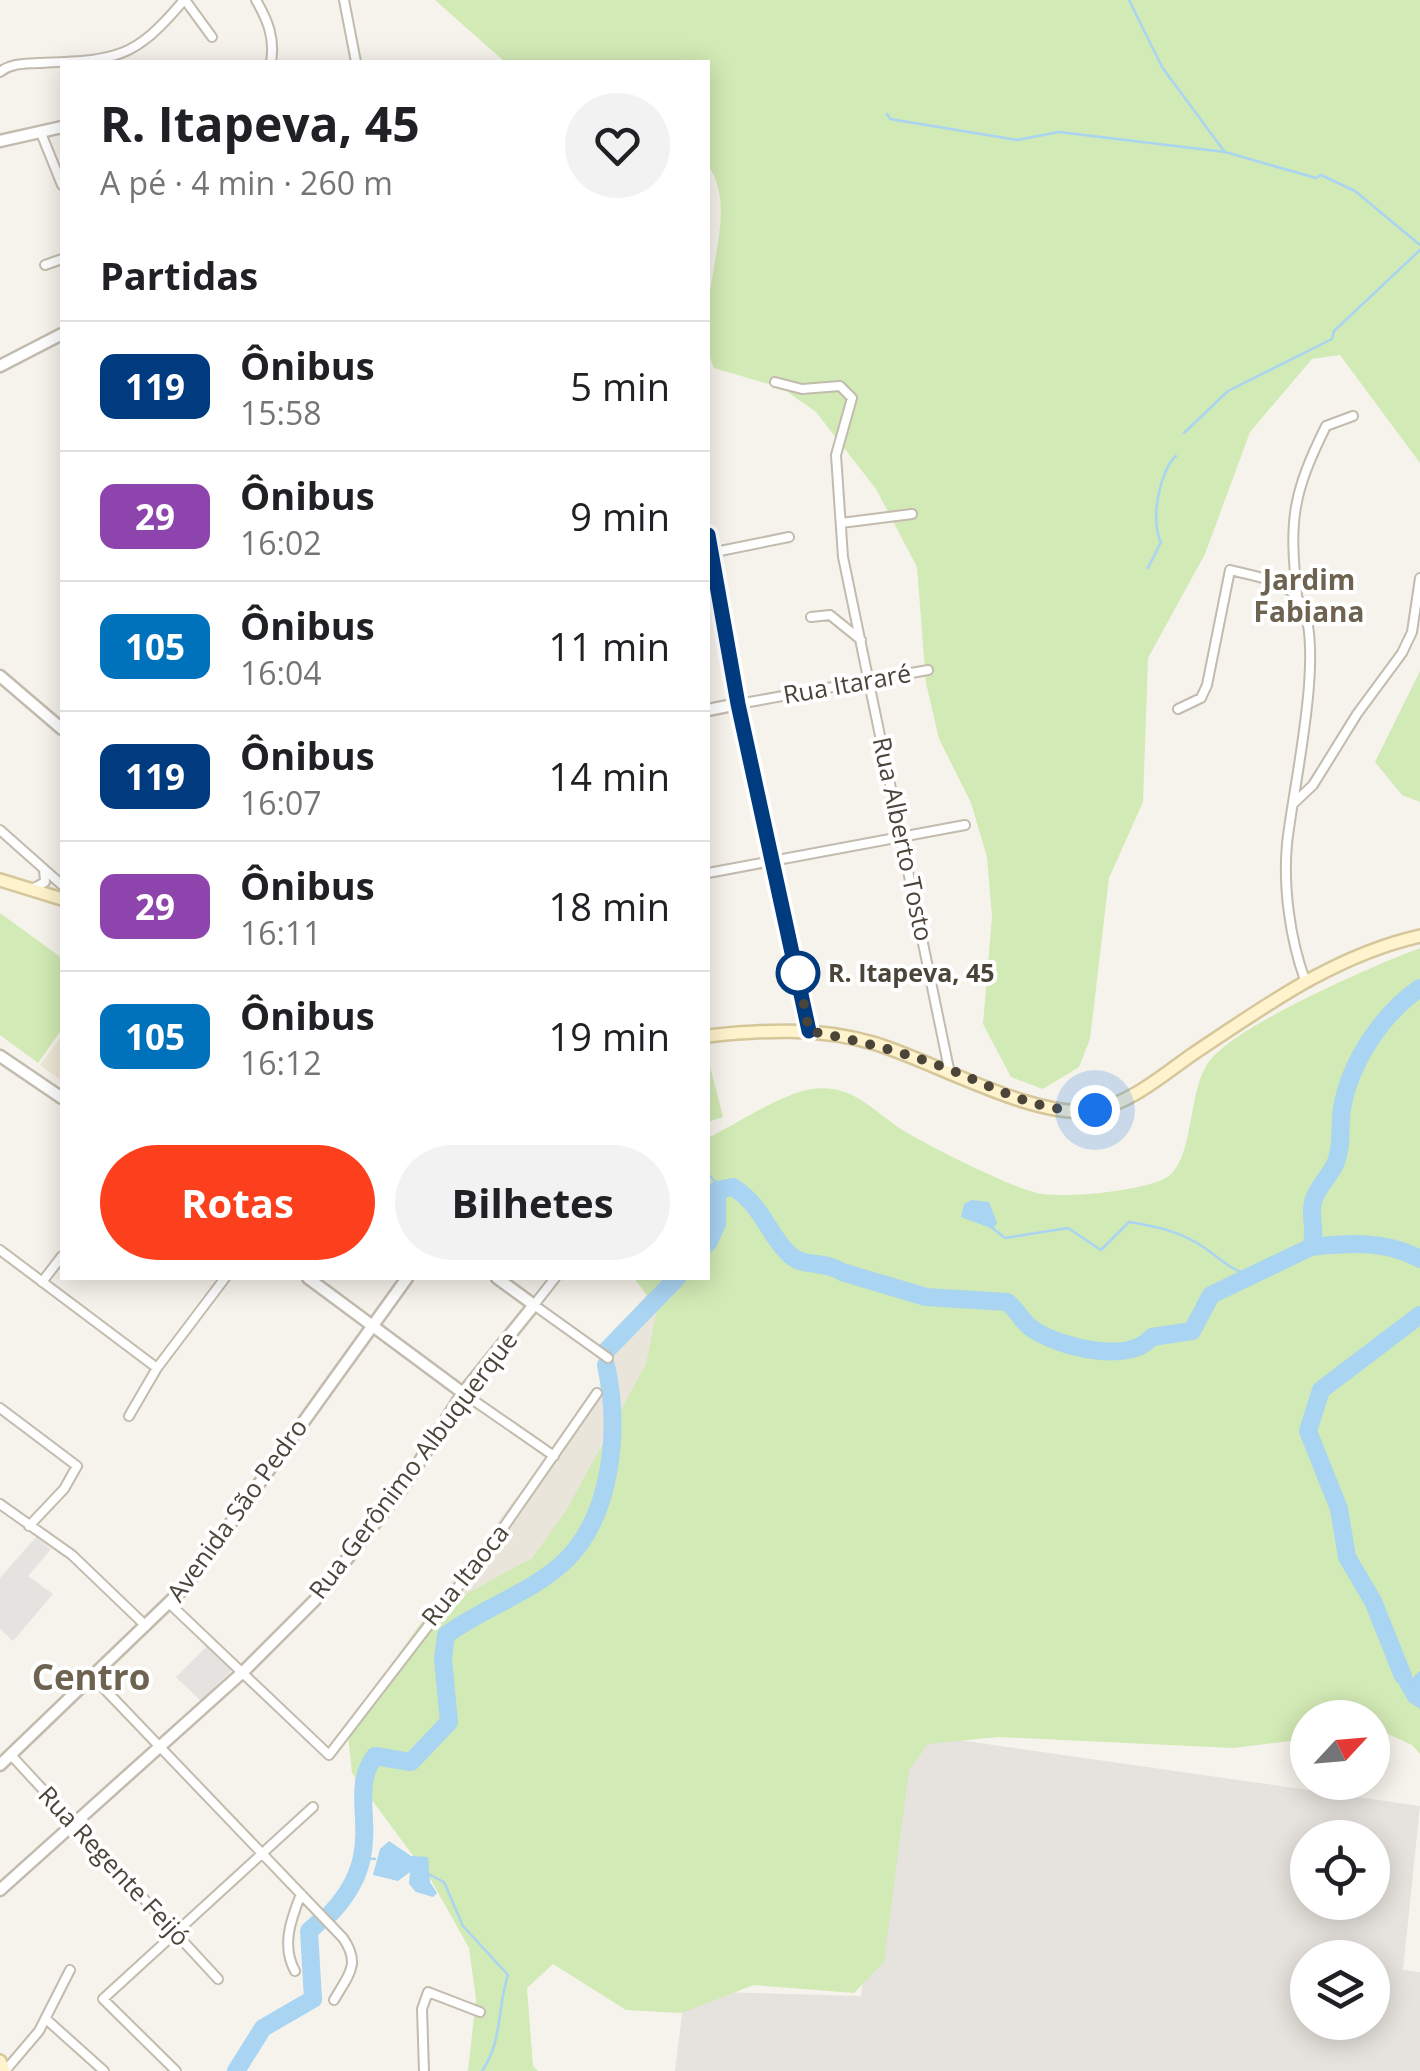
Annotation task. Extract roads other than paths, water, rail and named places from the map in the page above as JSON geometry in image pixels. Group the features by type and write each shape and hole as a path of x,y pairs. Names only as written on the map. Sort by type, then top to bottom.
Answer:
{"main road":[{"path":"0,880 60,898"},
{"path":"710,1036 809,1031 867,1042 949,1069 1040,1106 1072,1112 1095,1110 1149,1084 1305,980 1380,947 1420,936"},
{"path":"0,2061 4,2071"}],"street":[{"path":"68,60 118,56 152,37 184,0 212,37"},
{"path":"256,0 271,33 271,60"},
{"path":"344,0 356,60"},
{"path":"0,72 18,64 60,61"},
{"path":"0,141 60,127"},
{"path":"41,132 60,180"},
{"path":"44,266 60,260"},
{"path":"0,366 60,335"},
{"name":"Rua Alberto Tosto","path":"776,382 802,389 840,386 850,393 852,408 836,455 843,556 949,1069"},
{"path":"1305,980 1289,904 1287,848 1309,681 1306,622 1297,597 1290,528 1326,426 1353,416"},
{"path":"841,523 912,514"},
{"path":"710,553 789,537"},
{"path":"710,558 809,1031"},
{"path":"1178,709 1201,698 1207,685 1230,570 1278,583 1297,597"},
{"path":"1293,804 1314,785 1357,714 1402,653 1412,632 1420,578"},
{"path":"811,618 830,614 860,640"},
{"name":"Rua Itararé","path":"710,710 928,670"},
{"path":"0,676 60,726"},
{"path":"710,873 965,825"},
{"path":"0,830 60,884"},
{"path":"34,888 45,882 44,868"},
{"path":"0,1056 60,1097"},
{"path":"0,1250 157,1368"},
{"path":"42,1282 60,1259"},
{"path":"129,1416 157,1368 223,1280"},
{"path":"311,1280 554,1456"},
{"name":"Avenida São Pedro","path":"0,1764 170,1604 405,1280"},
{"path":"499,1280 608,1358"},
{"name":"Rua Gerônimo Albuquerque","path":"0,1890 244,1671 315,1600 362,1542 463,1393 553,1280"},
{"name":"Rua Itaoca","path":"244,1671 330,1755 384,1688 419,1632 554,1456 597,1393"},
{"path":"0,1408 77,1466 64,1488 29,1526"},
{"path":"0,1504 72,1555 146,1626"},
{"path":"170,1604 244,1671"},
{"path":"92,1676 264,1852 355,1955 355,1965 334,2000"},
{"name":"Rua Regente Feijó","path":"10,1754 218,1979"},
{"path":"176,2071 102,1999 312,1807"},
{"path":"295,1971 288,1958 288,1942 301,1894"},
{"path":"4,2071 46,2019 70,1970"},
{"path":"424,2071 422,2010 428,1992 480,2012"},
{"path":"46,2019 104,2071"}],"water":[{"path":"972,1200 989,1202 997,1223 993,1229 961,1217 964,1204"},
{"path":"1420,1671 1420,1709 1409,1702 1399,1685 1403,1676 1411,1679"},
{"path":"389,1841 411,1856 428,1857 430,1882 437,1893 433,1897 416,1892 409,1884 410,1872 398,1881 373,1875 380,1849"}],"waterway":[{"path":"1129,0 1162,67 1224,151"},
{"path":"887,114 890,119 1017,140 1059,132 1225,152 1316,178 1321,175 1355,191 1420,245"},
{"path":"1184,433 1228,391 1332,339 1334,331 1420,250"},
{"path":"1148,568 1161,542 1156,522 1161,485 1176,456"},
{"path":"710,1239 717,1224 717,1190 733,1187 752,1204 782,1247 802,1261 926,1297 1007,1302 1034,1330 1078,1347 1128,1350 1152,1337 1192,1331 1211,1295 1311,1247 1313,1202 1338,1155 1342,1108 1352,1074 1381,1025 1420,988"},
{"path":"710,1176 721,1188"},
{"path":"991,1227 1005,1238 1068,1228 1101,1250 1129,1222 1189,1239 1230,1266 1252,1275"},
{"path":"1311,1247 1380,1246 1420,1259"},
{"path":"606,1351 675,1280"},
{"path":"1403,1676 1373,1601 1347,1557 1339,1509 1308,1431 1321,1390 1420,1315"},
{"path":"331,1913 360,1867 364,1845 363,1789 375,1756 411,1762 449,1722 443,1659 446,1635 551,1573 580,1543 593,1521 603,1496 612,1442 606,1365"},
{"path":"365,1858 375,1859"},
{"path":"430,1875 444,1882 463,1926 508,1975 497,2036 482,2071"},
{"path":"236,2071 263,2028 313,1999 309,1931 318,1923"}],"place":[{"name":"R. Itapeva, 45","path":"798,973"}],"district":[{"name":"Jardim Fabiana","path":"1309,596"},
{"name":"Centro","path":"91,1678"}]}
